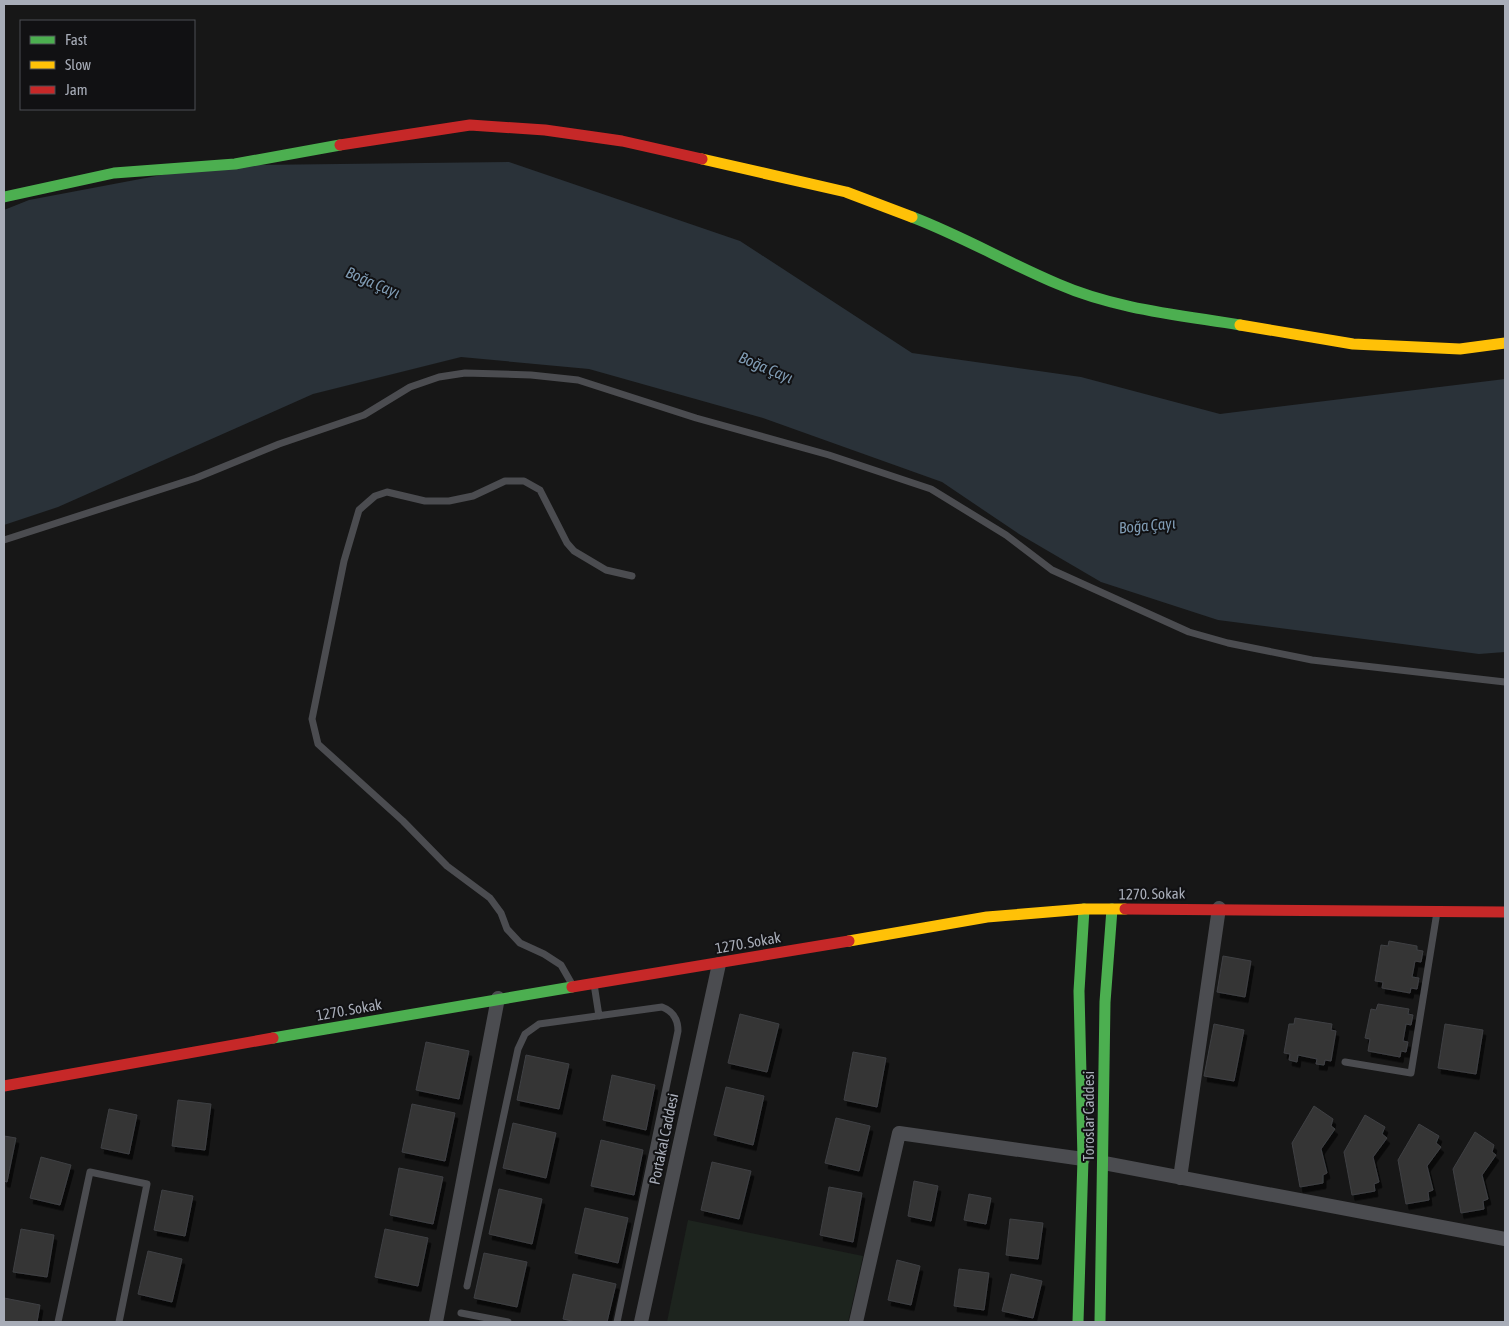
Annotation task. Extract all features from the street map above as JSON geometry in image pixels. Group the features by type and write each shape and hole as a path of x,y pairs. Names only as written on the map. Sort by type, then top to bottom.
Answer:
{"street":[{"path":"4,198 114,173 235,164 382,137 470,125 545,130 622,140 846,192 951,232 1059,285 1128,306 1353,344 1460,349 1505,344"},
{"path":"1180,1178 1219,908"},
{"name":"1270. Sokak","path":"4,1086 498,998 719,964 987,917 1084,909 1219,908 1505,912"},
{"name":"Toroslar Caddesi","path":"1078,1322 1083,1159 1079,991 1084,909"},
{"name":"Toroslar Caddesi","path":"1100,1322 1104,1163 1105,1002 1112,909"},
{"name":"Portakal Caddesi","path":"641,1322 719,964"},
{"path":"436,1322 498,998"},
{"path":"856,1322 899,1133 1083,1159"},
{"path":"1104,1163 1505,1239"}],"lane":[{"path":"4,540 196,478 279,444 357,418 410,386 439,377 465,373 531,375 578,380 696,418 829,454 931,489 1006,535 1052,570 1189,632 1228,643 1312,660 1505,682"},
{"path":"573,986 561,965 544,954 520,943 507,929 501,913 490,898 446,866 403,821 318,744 312,719 344,561 359,510 375,496 387,492 425,501 449,502 473,496 505,481 524,480 540,490 567,544 574,551 606,570 632,576"},
{"path":"1345,1062 1412,1073 1437,911"},
{"path":"594,983 599,1016"},
{"path":"467,1286 520,1041 531,1028 539,1024 656,1006 672,1013 678,1024 616,1322"},
{"path":"58,1322 90,1172 146,1184 119,1322"},
{"path":"461,1313 508,1322"}],"shaded area":[{"path":"688,1220 863,1256 848,1322 667,1322"}],"water":[{"name":"Boğa Çayı","path":"509,162 740,241 912,353 1081,377 1220,414 1505,379 1505,652 1479,654 1218,620 1101,582 1019,534 942,482 763,418 589,369 461,357 313,394 58,507 4,525 4,210 29,200 172,173 255,165"}],"building":[{"path":"1389,941 1417,946 1417,950 1423,951 1421,962 1415,961 1412,977 1419,978 1417,989 1411,988 1410,993 1382,988 1383,982 1375,981 1381,945 1388,946"},
{"path":"1223,956 1251,961 1245,997 1217,992"},
{"path":"1378,1004 1409,1009 1408,1014 1413,1015 1411,1025 1406,1024 1403,1041 1408,1042 1406,1052 1401,1051 1400,1057 1368,1051 1370,1039 1365,1038 1371,1009 1376,1010"},
{"path":"740,1014 779,1024 767,1072 728,1063"},
{"path":"1295,1018 1332,1024 1331,1030 1336,1031 1331,1061 1325,1060 1324,1065 1316,1064 1317,1059 1298,1055 1297,1062 1289,1060 1290,1054 1284,1053 1289,1024 1294,1024"},
{"path":"1214,1024 1244,1030 1234,1081 1204,1076"},
{"path":"1445,1024 1483,1030 1476,1074 1438,1068"},
{"path":"426,1042 469,1051 459,1099 416,1090"},
{"path":"853,1052 886,1058 877,1107 844,1100"},
{"path":"526,1055 569,1064 559,1109 517,1100"},
{"path":"612,1075 655,1085 646,1130 603,1120"},
{"path":"726,1087 764,1096 753,1145 714,1135"},
{"path":"178,1100 211,1104 205,1150 172,1146"},
{"path":"412,1104 455,1113 445,1161 402,1152"},
{"path":"1314,1106 1333,1119 1331,1126 1335,1129 1321,1149 1327,1173 1323,1175 1323,1183 1300,1187 1292,1143"},
{"path":"109,1109 137,1115 129,1154 101,1148"},
{"path":"1365,1115 1385,1127 1382,1134 1387,1138 1373,1157 1379,1182 1374,1184 1375,1191 1352,1195 1344,1152"},
{"path":"836,1118 870,1126 859,1171 825,1163"},
{"path":"513,1123 556,1133 546,1178 503,1168"},
{"path":"1419,1124 1439,1136 1436,1143 1441,1147 1427,1166 1433,1190 1428,1192 1429,1200 1406,1204 1398,1160"},
{"path":"1475,1132 1494,1145 1492,1152 1496,1155 1482,1175 1488,1199 1483,1201 1484,1209 1461,1213 1453,1169"},
{"path":"4,1136 16,1138 7,1182 4,1181"},
{"path":"601,1140 643,1150 634,1195 591,1186"},
{"path":"41,1157 71,1165 60,1205 30,1198"},
{"path":"712,1162 751,1171 739,1219 701,1210"},
{"path":"399,1168 443,1177 433,1224 390,1215"},
{"path":"914,1181 938,1186 931,1221 908,1216"},
{"path":"829,1187 862,1193 853,1242 820,1235"},
{"path":"499,1189 542,1199 532,1244 489,1234"},
{"path":"162,1190 193,1196 185,1236 154,1230"},
{"path":"969,1194 991,1198 986,1224 964,1220"},
{"path":"585,1208 628,1218 618,1263 575,1253"},
{"path":"1010,1219 1043,1223 1038,1259 1006,1255"},
{"path":"21,1229 54,1235 47,1277 13,1272"},
{"path":"385,1229 428,1238 418,1286 375,1277"},
{"path":"148,1251 182,1259 172,1302 138,1294"},
{"path":"484,1253 527,1262 517,1307 474,1298"},
{"path":"897,1260 920,1266 911,1305 888,1300"},
{"path":"959,1269 989,1273 984,1310 954,1306"},
{"path":"573,1274 616,1284 607,1322 576,1322 563,1319"},
{"path":"1011,1274 1042,1281 1033,1318 1002,1311"},
{"path":"4,1298 40,1305 37,1322 4,1322"}],"traffic: fast":[{"path":"4,197 114,173 235,164 340,145"},
{"path":"912,217 1080,293 1148,310 1240,325"},
{"path":"1078,1322 1083,1159 1079,991 1084,909"},
{"path":"1100,1322 1105,1002 1112,909"},
{"path":"273,1038 572,987"}],"traffic: slow":[{"path":"702,159 846,192 912,217"},
{"path":"1240,325 1353,344 1460,349 1505,343"},
{"path":"849,941 987,917 1084,909 1125,909"}],"traffic: jam":[{"path":"340,145 470,125 545,130 622,141 702,159"},
{"path":"1125,909 1505,912"},
{"path":"572,987 849,941"},
{"path":"4,1086 273,1038"}]}
